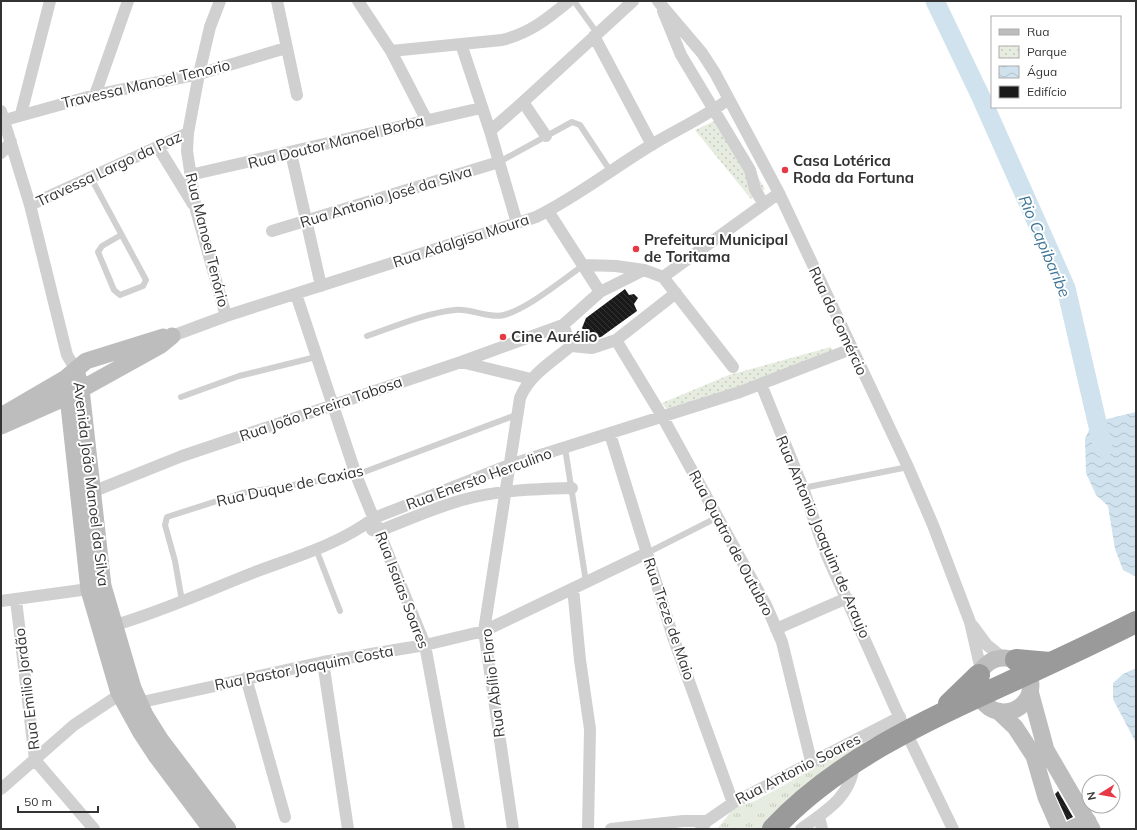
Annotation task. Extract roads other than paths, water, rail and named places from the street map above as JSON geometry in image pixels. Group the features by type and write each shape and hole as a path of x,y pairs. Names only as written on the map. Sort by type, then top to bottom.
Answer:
{"highway":[{"path":"773,829 804,800 903,724 944,713 1022,674 1136,622"},
{"path":"1022,674 1064,656"},
{"path":"944,713 986,692"}],"street":[{"path":"21,114 50,1"},
{"path":"95,95 128,1"},
{"name":"Rua Manoel Tenório","path":"220,1 210,27 198,74 188,133 188,162 196,210 226,316"},
{"path":"277,1 297,95"},
{"path":"358,1 391,51 426,119"},
{"path":"391,51 502,40 534,29 569,1"},
{"path":"490,131 633,1"},
{"path":"659,2 681,56 750,170 755,189 763,203"},
{"name":"Rua do Comércio","path":"659,2 709,63 779,193 851,349 908,467 933,525 970,622"},
{"path":"595,35 652,145"},
{"path":"461,44 481,108 490,131 516,223"},
{"name":"Travessa Manoel Tenorio","path":"3,115 21,114 95,95 198,74 286,48"},
{"name":"Rua Adalgisa Moura","path":"172,336 226,316 516,223 548,211 652,145 729,100"},
{"path":"523,102 546,136"},
{"name":"Rua Doutor Manoel Borba","path":"190,175 291,153 426,119 481,108"},
{"path":"3,115 30,206 71,374"},
{"name":"Travessa Largo da Paz","path":"30,206 188,133"},
{"path":"1,153 11,142"},
{"path":"158,148 196,210"},
{"path":"291,153 321,286"},
{"name":"Rua Antonio José da Silva","path":"272,231 499,162"},
{"path":"663,277 763,203 779,193"},
{"path":"548,211 600,292"},
{"path":"584,265 616,266 644,270 663,277 733,367"},
{"path":"571,346 563,325 600,292 644,270"},
{"path":"461,362 531,379 571,346 592,348 616,340 676,293"},
{"name":"Rua Isaias Soares","path":"296,294 356,475 425,645 459,829"},
{"name":"Rua João Pereira Tabosa","path":"86,494 182,456 461,362 563,325"},
{"path":"1,416 71,374 86,361 152,339 172,336"},
{"path":"1,426 75,392 161,345 172,336"},
{"name":"Rua Quatro de Outubro","path":"616,340 662,416 766,605 787,660 811,762"},
{"name":"Rua Enersto Herculino","path":"115,625 149,615 316,548 359,530 374,518 509,465 610,434 761,384 851,349"},
{"name":"Avenida João Manoel da Silva","path":"71,374 75,392 96,588 129,697 157,757 211,829"},
{"name":"Rua Abílio Floro","path":"513,829 484,631 490,602 516,416 523,390 531,379"},
{"name":"Rua Antonio Joaquim de Araujo","path":"761,384 803,488 825,551 903,724 953,829"},
{"name":"Rua Treze de Maio","path":"610,434 673,638 733,803"},
{"path":"359,530 379,531 423,513 463,500 505,491 572,488"},
{"name":"Rua Pastor Joaquim Costa","path":"129,697 246,678 323,662 425,645 484,631 647,553"},
{"path":"1,601 96,588"},
{"name":"Avenida João Manoel da Silva","path":"96,588 115,625 129,697 228,829"},
{"path":"573,588 580,660 590,729 588,829"},
{"path":"776,629 847,598"},
{"name":"Rua Emilio Jordão","path":"16,600 35,760 94,829"},
{"path":"970,622 987,645 1022,674 1046,750 1046,797 1060,829"},
{"path":"970,622 986,692 1015,727 1034,756 1047,770 1090,825 1071,829"},
{"path":"986,692 991,661 1022,674"},
{"path":"323,662 348,829"},
{"path":"246,678 285,817"},
{"path":"1,789 74,725 129,697"},
{"path":"1015,727 1037,718"},
{"name":"Rua Antonio Soares","path":"704,825 733,803 811,762 903,724"},
{"name":"Rua Antonio Soares","path":"801,829 819,816 847,790 851,783 854,763"},
{"path":"819,816 822,829"},
{"path":"611,829 683,821 704,825"}],"lane":[{"path":"574,1 595,35"},
{"path":"499,162 572,122 580,126 611,172"},
{"path":"91,178 145,277 146,282 143,286 120,295 114,290 98,252 102,246 121,235"},
{"path":"367,336 428,316 456,310 471,310 502,315 523,306 584,265"},
{"path":"181,397 239,376 316,357"},
{"name":"Rua Duque de Caxias","path":"182,601 175,561 165,526 167,517 242,493 356,475 516,416"},
{"path":"565,448 586,582"},
{"path":"803,488 908,467"},
{"path":"647,553 718,517"},
{"path":"316,548 340,611"}],"water":[{"path":"1136,412 1136,577 1123,570 1115,549 1108,506 1096,495 1086,473 1085,439 1089,430 1103,420"},
{"path":"1136,668 1136,743 1113,699 1113,683 1123,674"}],"waterway":[{"name":"Rio Capibaribe","path":"935,1 980,95 1066,288 1103,448"}],"place":[{"name":"Casa Lotérica Roda da Fortuna","path":"785,170"},
{"name":"Prefeitura Municipal de Toritama","path":"636,249"},
{"name":"Cine Aurélio","path":"503,337"}]}
